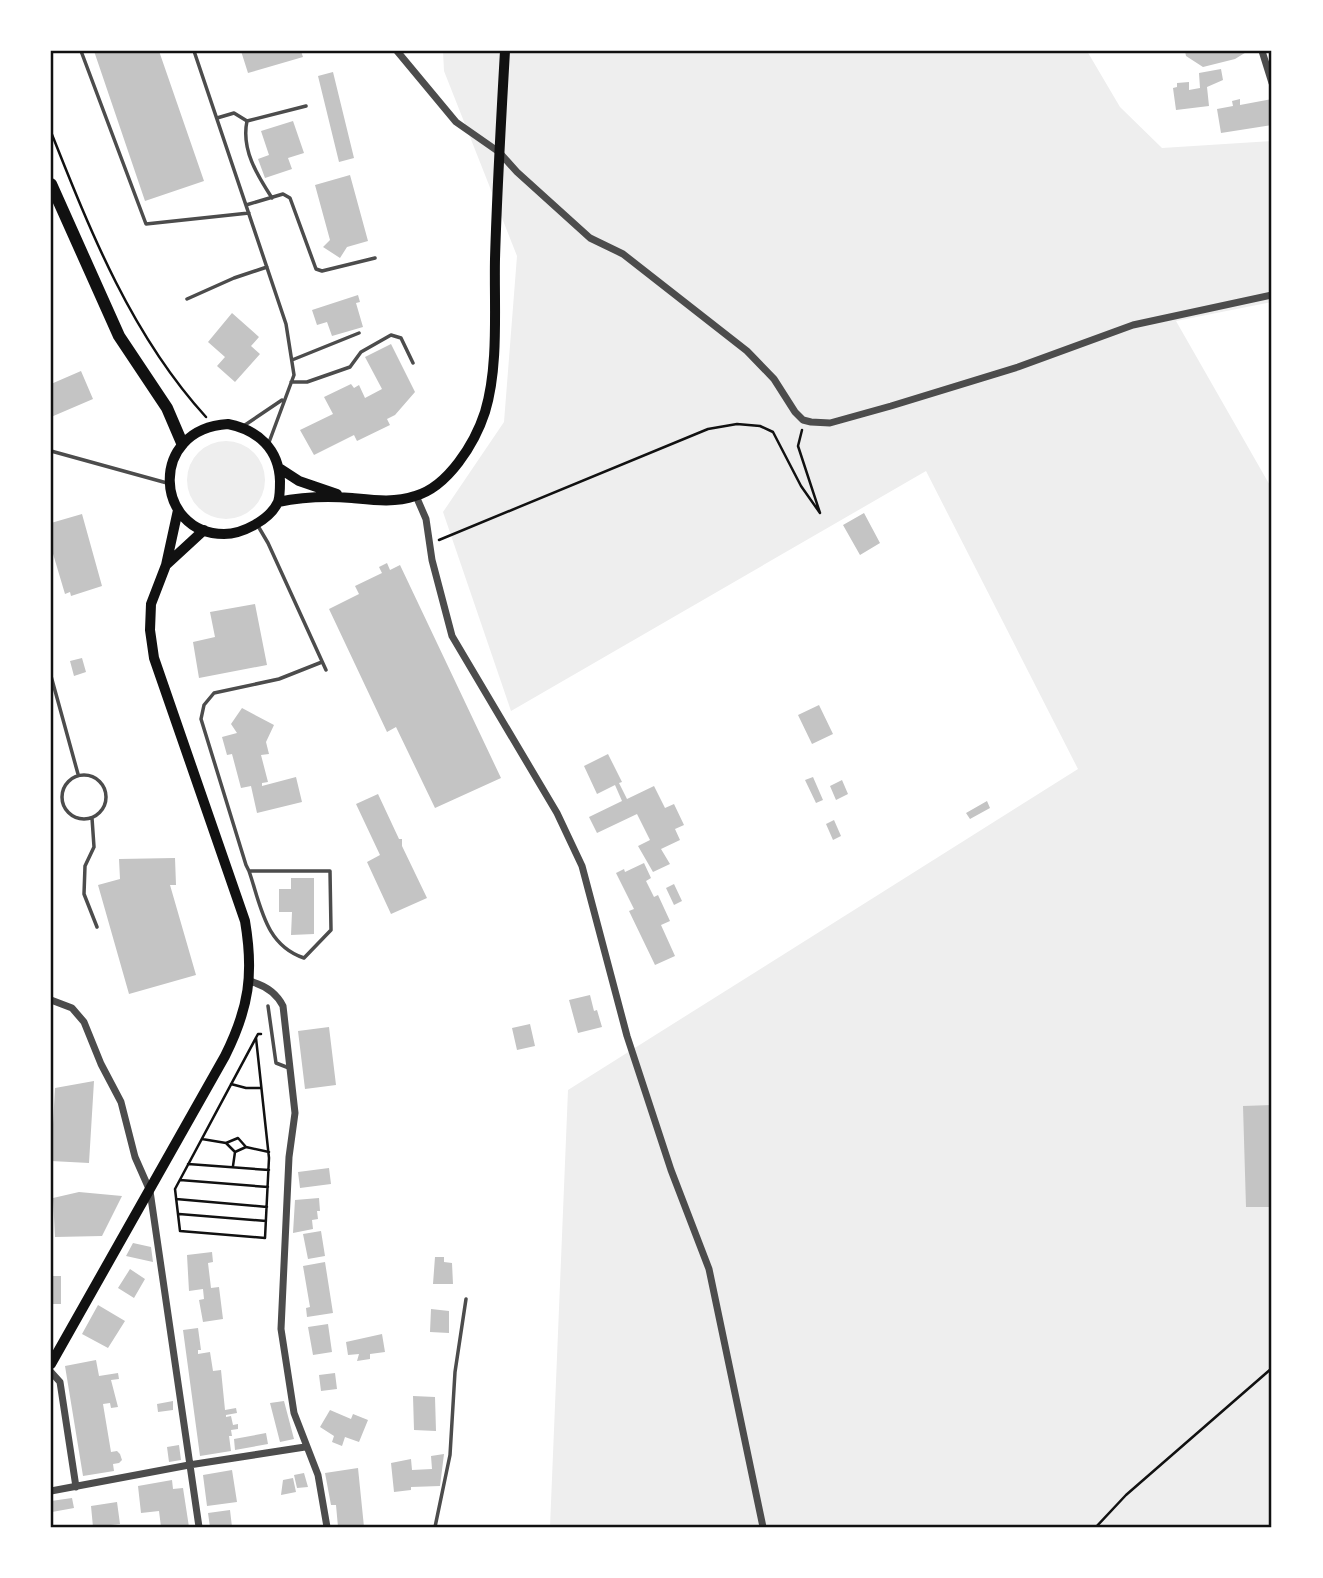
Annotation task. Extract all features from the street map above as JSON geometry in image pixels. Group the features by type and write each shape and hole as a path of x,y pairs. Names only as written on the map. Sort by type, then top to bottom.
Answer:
{"highway":[{"path":"51,184 119,336 167,408 182,443"}],"main road":[{"path":"278,502 279,468 268,445 242,426 213,425 191,435 174,455 169,484 178,510 190,522 204,530 236,533 257,524 278,502 299,498 377,501 416,496 439,482 456,466 473,440 485,411 493,368 499,152 505,51"},
{"path":"279,468 299,481 350,498"},
{"path":"51,1364 237,1032 250,981 250,952 245,921 154,658 150,630 151,604 166,565 178,510"},
{"path":"166,565 204,530"}],"street":[{"path":"397,51 456,122 499,152 517,172 590,238 623,254 747,351 774,379 795,412 811,422 830,424 891,406 1018,367 1133,325 1272,295"},
{"path":"1262,51 1272,83"},
{"path":"416,496 426,519 452,636 557,813 582,866 627,1036 671,1170 709,1269 763,1527"},
{"path":"250,981 264,986 279,997 283,1006 295,1113 284,1236 281,1329 294,1413 318,1475 327,1527"},
{"path":"51,1000 72,1008 84,1022 100,1064 121,1102 135,1157 150,1191 199,1527"},
{"path":"51,1373 60,1382 76,1487"},
{"path":"51,1491 305,1447"}],"lane":[{"path":"81,51 146,224 249,213"},
{"path":"194,51 286,324 294,375 268,445"},
{"path":"217,118 234,113 247,121 306,106"},
{"path":"247,121 245,131 253,168 272,198"},
{"path":"246,205 284,194 290,198 316,269 321,271 375,258"},
{"path":"187,299 267,267"},
{"path":"292,360 359,333"},
{"path":"291,382 307,382 351,367 361,352 391,335 401,338 414,363"},
{"path":"242,426 284,399"},
{"path":"51,451 169,484"},
{"path":"257,524 326,670"},
{"path":"249,871 330,871 331,930 304,958 290,953 270,932 249,871 201,719 204,705 214,693 279,679 323,662"},
{"path":"51,676 78,774"},
{"path":"78,774 92,775 101,782 106,792 105,804 92,818 78,818 68,814 61,799 65,783 78,774"},
{"path":"92,818 94,847 85,866 84,894 97,927"},
{"path":"268,1006 276,1063 291,1068"},
{"path":"435,1527 450,1455 455,1372 466,1299"}],"path":[{"path":"51,132 103,259 140,329 213,425"},
{"path":"430,544 708,429 737,424 760,426 773,432 801,486 820,513 798,446 800,431 811,422"},
{"path":"257,1036 269,1152 265,1238 180,1231 175,1189 231,1084 257,1036"},
{"path":"231,1084 261,1088"},
{"path":"202,1139 226,1143 238,1138 246,1147 269,1152"},
{"path":"226,1143 235,1152"},
{"path":"235,1152 246,1147"},
{"path":"233,1167 235,1152"},
{"path":"188,1164 269,1170"},
{"path":"180,1180 268,1187"},
{"path":"176,1199 267,1206"},
{"path":"178,1214 266,1221"},
{"path":"1096,1527 1126,1495 1272,1368"}],"shaded area":[{"path":"443,51 1087,51 1120,107 1162,148 1272,141 1272,302 1176,321 1272,489 1272,1527 550,1527 568,1090 1078,769 926,471 511,711 443,512 504,422 517,256 444,71"},
{"path":"226,441 241,444 258,458 265,480 262,495 248,512 226,519 211,516 194,502 187,480 190,465 204,448"}],"building":[{"path":"94,51 159,51 204,181 145,201"},
{"path":"241,51 301,51 303,57 248,73"},
{"path":"1185,51 1248,51 1235,59 1203,67 1186,56"},
{"path":"1221,69 1223,80 1207,87 1209,106 1176,110 1173,88 1177,87 1177,83 1189,82 1189,90 1200,88 1199,73"},
{"path":"333,72 354,158 339,162 318,76"},
{"path":"1240,99 1240,105 1272,99 1272,125 1221,133 1217,109 1233,106 1232,101"},
{"path":"293,121 304,153 288,158 292,169 265,178 258,159 269,155 261,131"},
{"path":"350,175 368,241 347,247 340,258 323,247 330,240 315,185"},
{"path":"358,295 360,302 356,303 363,327 332,336 327,322 317,325 312,310"},
{"path":"232,313 259,337 251,346 260,354 235,382 217,366 225,357 208,342"},
{"path":"391,344 415,392 395,415 387,419 390,425 357,441 354,435 314,455 300,430 333,414 324,397 351,384 354,388 359,385 365,398 382,389 365,357"},
{"path":"81,371 93,399 51,417 51,384"},
{"path":"864,513 880,543 860,555 843,525"},
{"path":"82,514 102,586 71,596 70,592 65,594 51,547 51,523"},
{"path":"387,563 390,570 400,565 501,778 435,808 396,727 387,732 329,609 359,594 355,586 382,573 379,567"},
{"path":"255,604 267,665 199,678 193,642 215,637 210,612"},
{"path":"82,658 86,672 74,676 70,661"},
{"path":"819,705 833,734 812,744 798,715"},
{"path":"242,708 274,725 266,742 269,754 261,755 268,782 262,783 262,786 296,777 302,802 257,813 251,786 241,788 232,754 227,755 222,737 237,733 231,724"},
{"path":"608,754 627,799 654,786 665,808 674,804 684,825 675,829 680,840 661,849 670,864 653,872 638,846 650,840 637,814 597,833 589,817 622,801 615,785 597,794 584,766"},
{"path":"813,777 823,800 816,803 805,780"},
{"path":"842,780 848,794 836,800 830,786"},
{"path":"378,794 399,839 402,839 402,846 427,898 391,914 367,862 380,855 356,804"},
{"path":"987,801 990,808 970,819 966,813"},
{"path":"834,820 841,836 833,840 826,824"},
{"path":"175,858 176,885 170,885 196,975 129,994 98,885 120,879 119,859"},
{"path":"644,863 651,878 646,881 654,897 658,895 670,921 661,925 675,956 655,965 629,911 634,909 616,873"},
{"path":"291,878 314,878 314,934 291,935 292,912 279,912 279,889 291,889"},
{"path":"674,884 682,901 674,905 666,888"},
{"path":"590,995 602,1027 578,1033 569,1000"},
{"path":"530,1024 535,1046 517,1050 512,1028"},
{"path":"329,1027 336,1085 305,1089 298,1031"},
{"path":"94,1081 89,1163 51,1161 55,1088"},
{"path":"1272,1105 1272,1207 1246,1207 1243,1106"},
{"path":"329,1168 331,1184 300,1188 298,1172"},
{"path":"79,1192 122,1196 102,1236 55,1237 53,1198"},
{"path":"319,1198 320,1211 317,1211 318,1219 312,1220 313,1229 293,1233 295,1200"},
{"path":"321,1231 325,1256 308,1259 303,1234"},
{"path":"133,1243 151,1247 153,1262 126,1256"},
{"path":"212,1252 213,1262 208,1263 211,1288 219,1287 223,1319 203,1322 199,1300 204,1299 203,1289 189,1291 187,1255"},
{"path":"435,1257 444,1257 444,1262 452,1263 453,1284 433,1284"},
{"path":"325,1262 333,1313 307,1317 306,1308 310,1307 303,1266"},
{"path":"130,1269 145,1279 134,1298 118,1288"},
{"path":"51,1276 61,1276 61,1304 51,1304"},
{"path":"98,1305 125,1321 108,1348 82,1334"},
{"path":"431,1309 449,1311 449,1333 430,1332"},
{"path":"328,1324 332,1352 313,1355 308,1327"},
{"path":"198,1328 201,1350 198,1350 198,1354 210,1352 213,1371 221,1370 225,1410 236,1408 237,1413 226,1417 231,1416 233,1425 238,1424 238,1429 231,1430 232,1436 229,1436 231,1451 200,1456 183,1330"},
{"path":"382,1334 385,1352 370,1354 370,1359 357,1361 359,1354 348,1355 346,1342"},
{"path":"96,1360 99,1376 118,1373 119,1379 111,1380 118,1407 111,1408 110,1403 103,1404 111,1452 117,1451 122,1460 113,1464 114,1471 83,1476 65,1366"},
{"path":"335,1373 337,1389 321,1391 319,1375"},
{"path":"413,1396 435,1397 436,1431 414,1430"},
{"path":"173,1401 173,1410 158,1412 157,1404"},
{"path":"284,1401 294,1439 280,1442 270,1403"},
{"path":"330,1410 351,1419 353,1414 368,1420 359,1442 345,1437 342,1446 332,1442 334,1436 320,1427"},
{"path":"266,1433 268,1444 235,1450 234,1439"},
{"path":"179,1445 181,1460 169,1462 167,1447"},
{"path":"444,1454 440,1486 411,1487 411,1490 394,1492 391,1463 411,1459 412,1470 432,1469 431,1456"},
{"path":"358,1468 364,1527 338,1527 336,1505 331,1505 325,1473"},
{"path":"232,1470 237,1502 207,1506 203,1475"},
{"path":"304,1473 308,1487 297,1488 294,1475"},
{"path":"293,1478 296,1492 281,1495 283,1480"},
{"path":"172,1480 173,1489 183,1488 189,1527 161,1527 159,1511 141,1513 138,1486"},
{"path":"72,1498 74,1508 52,1512 51,1501"},
{"path":"117,1502 120,1524 93,1527 91,1506"},
{"path":"230,1510 232,1527 210,1527 208,1513"}]}
